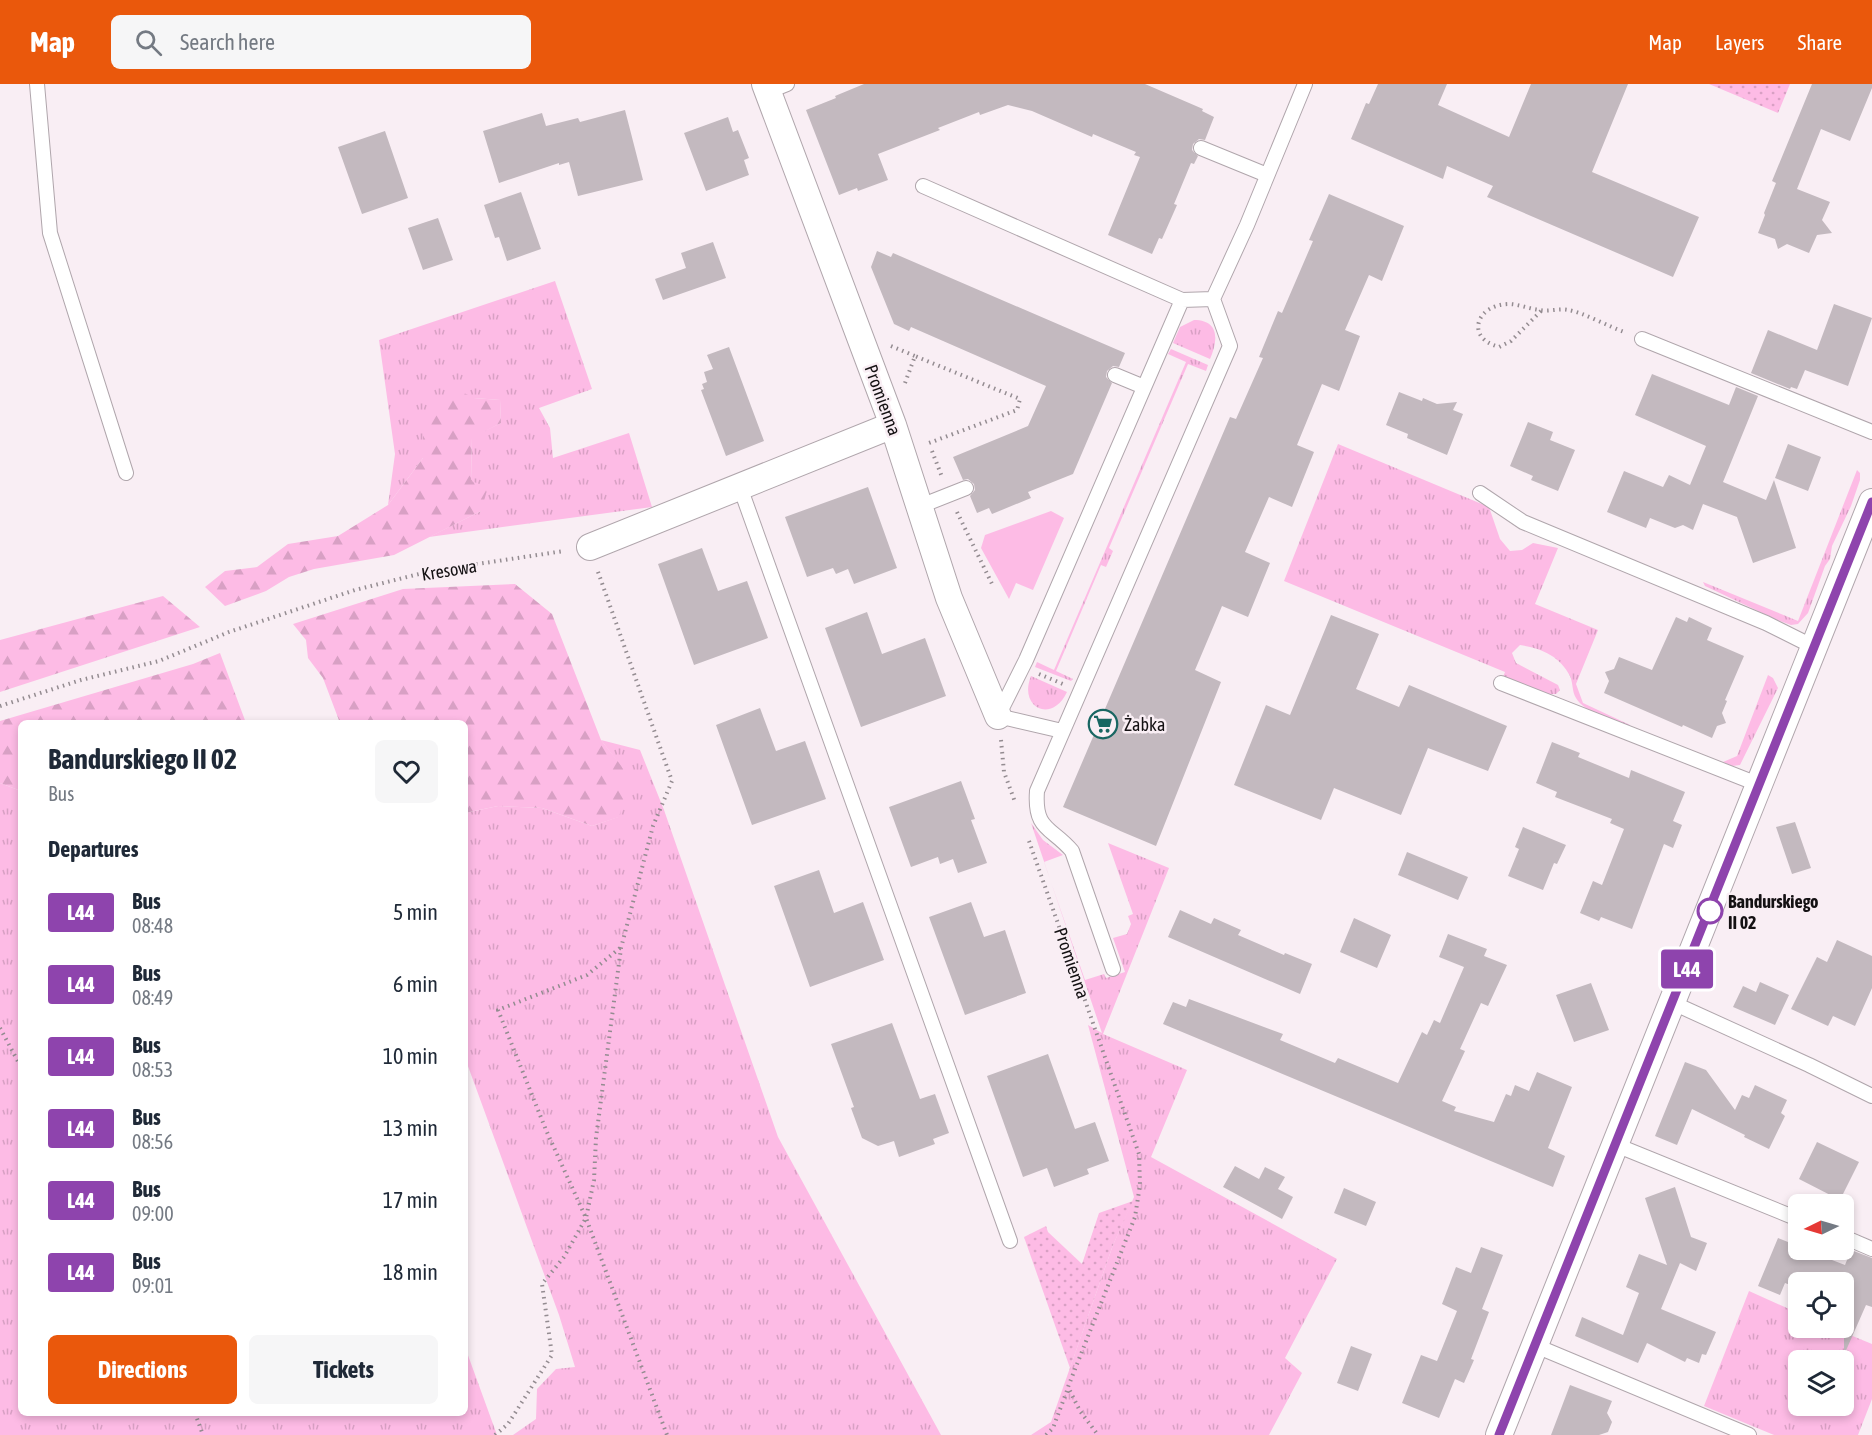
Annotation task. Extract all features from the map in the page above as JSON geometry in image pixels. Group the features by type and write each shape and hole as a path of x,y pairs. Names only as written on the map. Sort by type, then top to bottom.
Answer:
{"street":[{"name":"Promienna","path":"773,86 893,425 949,598 998,716"},
{"path":"590,547 893,425"},
{"path":"1499,1435 1872,502"}],"lane":[{"path":"37,84 50,233 126,473"},
{"path":"1113,969 1072,851 1044,827 1037,809 1039,785 1230,346 1213,299 1305,84"},
{"path":"1201,148 1267,175"},
{"path":"923,186 1182,300 1213,299"},
{"path":"1062,731 998,716 1026,660 1182,300"},
{"path":"1642,339 1872,432"},
{"path":"1115,375 1144,387"},
{"path":"740,487 1010,1241"},
{"path":"918,507 966,488"},
{"path":"1480,493 1523,522 1766,622 1814,647"},
{"path":"1501,683 1760,785"},
{"path":"1673,1003 1872,1096"},
{"path":"1616,1145 1788,1215"},
{"path":"1854,1241 1872,1249"},
{"path":"1536,1346 1749,1435"}],"path":[{"path":"1541,311 1511,341 1499,347 1487,344 1479,336 1478,324 1482,313 1492,307 1507,304 1541,311 1568,310 1642,339"},
{"path":"887,345 1020,399 1017,410 928,443"},
{"path":"904,385 915,356"},
{"path":"924,434 953,507 959,514 993,586"},
{"path":"495,1435 508,1424 552,1355 542,1284 564,1257 586,1218 594,1179 596,1138 621,948 653,826 672,781 590,547"},
{"name":"Kresowa","path":"0,706 81,680 159,660 230,632 355,590 431,571 590,547"},
{"path":"1004,772 1016,806"},
{"name":"Promienna","path":"1028,839 1139,1154 1140,1185 1135,1217 1053,1428 1046,1435"},
{"path":"621,948 587,975 498,1010 546,1130 586,1218 667,1435"},
{"path":"0,1028 18,1061"},
{"path":"1068,1387 1080,1411 1098,1435"},
{"path":"196,1416 203,1435"}],"green space":[{"path":"1709,84 1790,84 1778,113"},
{"path":"555,281 592,389 539,408 550,428 553,458 629,433 652,507 429,537 481,511 471,481 472,437 501,423 500,400 474,398 423,458 388,505 395,454 379,340"},
{"path":"1194,320 1202,321 1213,328 1215,345 1210,359 1173,343 1180,327"},
{"path":"1171,349 1208,365 1206,371 1188,364 1109,548 1113,551 1106,567 1101,565 1056,671 1073,679 1071,681 1035,667 1037,662 1054,670 1186,362 1168,354"},
{"path":"458,390 474,398 500,400 501,423 472,438 471,481 488,487 481,511 394,555 314,569 289,577 266,591 225,606 205,587 225,571 257,567 288,544 338,536 388,505 423,458 423,418"},
{"path":"1338,444 1489,507 1500,539 1510,551 1522,550 1533,543 1558,548 1535,604 1598,630 1576,684 1583,703 1630,725 1599,715 1586,708 1575,696 1571,678 1561,663 1535,648 1520,645 1512,653 1516,663 1558,685 1560,690 1556,694 1548,694 1503,677 1505,672 1284,581"},
{"path":"1857,470 1860,473 1860,480 1851,506 1832,546 1830,559 1825,566 1808,613 1798,624 1791,625 1777,620 1705,586 1703,582 1798,621"},
{"path":"1051,511 1064,518 1033,590 1016,583 1009,599 981,548 985,535"},
{"path":"515,584 552,614 601,740 630,777 619,817 592,826 542,808 498,806 468,812 468,720 339,720 323,678 308,658 306,640 293,624 403,589"},
{"path":"163,596 200,627 0,692 0,640"},
{"path":"220,653 245,720 18,720 18,790 0,783 0,721 193,664"},
{"path":"1768,675 1773,678 1778,688 1740,765 1732,766 1723,762 1737,756"},
{"path":"1031,676 1067,692 1061,702 1053,708 1046,709 1038,708 1033,704 1028,687"},
{"path":"601,740 640,750 664,810 778,1137 941,1435 513,1435 536,1419 537,1389 556,1369 575,1367 559,1315 468,1066 468,812 498,806 542,808 592,826 618,817 629,777"},
{"path":"0,783 18,790 18,1416 468,1416 468,1355 497,1435 0,1435"},
{"path":"1031,823 1043,840 1063,855 1044,862"},
{"path":"1108,843 1169,868 1103,1034 1187,1070 1151,1157 1337,1259 1285,1358 1302,1373 1269,1435 1031,1435 1051,1422 1113,1245 1134,1197 1088,1025 1102,1033 1051,882 1085,980 1104,974 1106,978 1125,972 1113,938 1127,934 1131,924 1128,916 1133,914"},
{"path":"1133,1201 1113,1245 1070,1368 1024,1237 1046,1226 1048,1232 1082,1264 1099,1213"},
{"path":"1749,1291 1788,1309 1788,1338 1854,1337 1872,1344 1872,1399 1858,1435 1774,1435 1704,1406"}],"building":[{"path":"864,84 1145,84 1203,109 1202,111 1214,117 1205,140 1199,139 1193,144 1192,150 1198,156 1194,164 1191,163 1174,204 1177,205 1162,239 1159,238 1152,254 1108,235 1140,157 1134,155 1136,152 1093,134 1092,137 1032,111 1008,105 980,115 979,112 878,154 888,180 839,195 806,110"},
{"path":"1378,84 1447,84 1438,105 1509,137 1531,84 1628,84 1592,172 1699,217 1673,277 1487,197 1493,186 1447,166 1443,179 1351,139 1366,103 1369,104"},
{"path":"1812,84 1872,84 1872,88 1850,141 1821,129 1797,189 1830,202 1822,220 1832,233 1817,235 1809,253 1787,244 1778,249 1775,239 1758,233 1776,183 1772,181"},
{"path":"625,110 643,180 578,196 569,162 559,165 559,163 499,183 483,131 542,113 546,126 578,118 580,122"},
{"path":"728,117 733,132 738,130 749,158 744,160 749,175 706,191 684,133"},
{"path":"385,131 408,198 362,214 338,147"},
{"path":"521,192 541,249 507,261 499,237 495,238 484,205"},
{"path":"1329,194 1404,226 1382,281 1369,275 1345,330 1360,336 1339,391 1322,384 1297,445 1314,452 1292,507 1269,497 1245,552 1270,563 1248,617 1222,606 1195,670 1221,682 1156,846 1063,807 1230,417 1236,419 1263,358 1259,357 1278,311 1282,313 1313,241 1309,240"},
{"path":"438,218 453,260 423,270 408,228"},
{"path":"713,242 726,278 663,300 655,279 686,268 681,253"},
{"path":"877,251 891,257 893,253 1125,353 1119,367 1113,366 1107,371 1106,377 1112,383 1073,474 1028,492 1031,498 992,514 989,508 977,513 970,496 975,490 974,484 968,479 963,480 953,457 1028,426 1046,386 911,327 909,331 894,324 871,267"},
{"path":"1834,304 1872,318 1848,386 1805,370 1797,389 1791,387 1790,389 1751,373 1768,330 1817,350"},
{"path":"729,347 764,441 726,456 701,390 704,389 702,384 707,382 704,372 713,369 707,355"},
{"path":"1652,374 1729,405 1736,387 1758,396 1723,482 1766,500 1774,480 1796,548 1753,563 1737,517 1703,504 1693,530 1683,525 1675,528 1650,518 1646,528 1607,512 1624,471 1663,487 1669,475 1690,485 1706,446 1635,415"},
{"path":"1399,392 1437,404 1457,402 1453,410 1463,414 1447,455 1407,438 1408,434 1386,425"},
{"path":"1528,422 1553,432 1550,440 1575,450 1558,491 1531,480 1533,476 1510,466"},
{"path":"1788,444 1821,457 1808,491 1775,478"},
{"path":"868,487 897,568 854,584 848,569 836,574 833,568 807,577 785,517"},
{"path":"702,548 718,591 747,581 768,638 694,665 658,564"},
{"path":"867,612 882,654 925,638 946,696 861,727 825,628"},
{"path":"1331,615 1379,634 1356,689 1399,707 1409,685 1507,726 1488,771 1428,748 1401,815 1334,788 1321,820 1234,785 1266,705 1290,715"},
{"path":"1676,617 1687,622 1689,617 1712,628 1707,640 1744,656 1725,700 1727,701 1722,713 1726,723 1717,726 1712,738 1604,693 1609,681 1605,672 1614,669 1619,657 1652,670"},
{"path":"760,708 776,751 805,741 826,799 752,825 716,725"},
{"path":"1552,742 1580,753 1578,757 1629,778 1631,770 1685,792 1673,821 1682,825 1673,848 1664,844 1632,929 1601,917 1599,921 1580,913 1593,881 1602,885 1624,829 1610,823 1612,819 1555,797 1557,792 1536,783"},
{"path":"961,781 975,819 971,820 987,863 958,873 953,859 940,864 938,857 911,867 889,807"},
{"path":"1795,822 1811,868 1792,874 1776,827"},
{"path":"1523,827 1566,845 1557,864 1554,863 1543,890 1508,876 1519,849 1515,847"},
{"path":"1407,852 1468,877 1458,900 1398,875"},
{"path":"819,870 834,913 863,902 884,960 810,987 774,886"},
{"path":"971,902 984,937 1005,930 1026,993 965,1015 929,917"},
{"path":"1180,910 1211,924 1214,918 1241,930 1238,935 1284,955 1285,953 1312,964 1300,994 1168,937"},
{"path":"1354,918 1391,935 1377,968 1340,952"},
{"path":"1448,934 1487,949 1484,956 1507,965 1488,1006 1481,1003 1460,1049 1465,1051 1442,1101 1456,1107 1454,1111 1494,1122 1506,1094 1511,1096 1515,1085 1529,1091 1537,1072 1572,1087 1548,1148 1565,1156 1553,1187 1163,1024 1173,1002 1186,1007 1189,999 1283,1034 1280,1040 1335,1063 1338,1058 1398,1083 1422,1032 1427,1035 1434,1020 1440,1023 1464,967 1439,957"},
{"path":"1837,940 1872,956 1872,988 1855,1026 1833,1016 1828,1026 1791,1009 1817,957 1827,962"},
{"path":"1760,982 1789,995 1775,1025 1733,1007 1743,986 1756,992"},
{"path":"1591,983 1609,1030 1574,1042 1556,995"},
{"path":"892,1023 920,1099 935,1094 949,1133 933,1139 935,1144 899,1157 894,1141 878,1146 862,1138 851,1108 854,1107 831,1044"},
{"path":"1048,1054 1075,1129 1095,1122 1109,1161 1087,1169 1089,1174 1054,1187 1047,1168 1023,1177 987,1076"},
{"path":"1685,1062 1706,1070 1735,1110 1742,1095 1749,1098 1755,1085 1787,1100 1781,1113 1785,1116 1769,1149 1692,1109 1677,1145 1655,1136"},
{"path":"1817,1142 1859,1162 1843,1194 1828,1194 1799,1179"},
{"path":"1235,1166 1259,1179 1265,1167 1285,1177 1278,1189 1293,1197 1282,1219 1223,1187"},
{"path":"1675,1187 1691,1237 1707,1243 1696,1271 1680,1263 1661,1309 1716,1332 1706,1355 1702,1354 1699,1363 1687,1358 1685,1362 1647,1343 1638,1363 1575,1336 1582,1317 1623,1335 1639,1293 1626,1287 1639,1254 1667,1265 1645,1198"},
{"path":"1344,1188 1376,1202 1366,1226 1334,1213"},
{"path":"1778,1238 1788,1242 1788,1260 1832,1260 1845,1265 1847,1260 1854,1260 1854,1251 1872,1258 1872,1307 1866,1305 1854,1332 1854,1272 1788,1272 1788,1284 1785,1283 1780,1295 1758,1286"},
{"path":"1481,1247 1503,1255 1482,1309 1489,1312 1464,1383 1455,1379 1439,1418 1402,1403 1421,1355 1437,1361 1457,1311 1442,1304 1456,1267 1471,1273"},
{"path":"1844,1338 1851,1338 1846,1350 1844,1350"},
{"path":"1351,1346 1372,1354 1358,1391 1337,1383"},
{"path":"1570,1385 1612,1401 1607,1413 1612,1422 1608,1432 1599,1435 1551,1435"}],"bus line":[{"name":"L44","path":"1499,1435 1577,1245 1872,502"}],"place":[{"name":"Żabka","path":"1103,724"},
{"name":"Bandurskiego II 02","path":"1710,911"}]}
